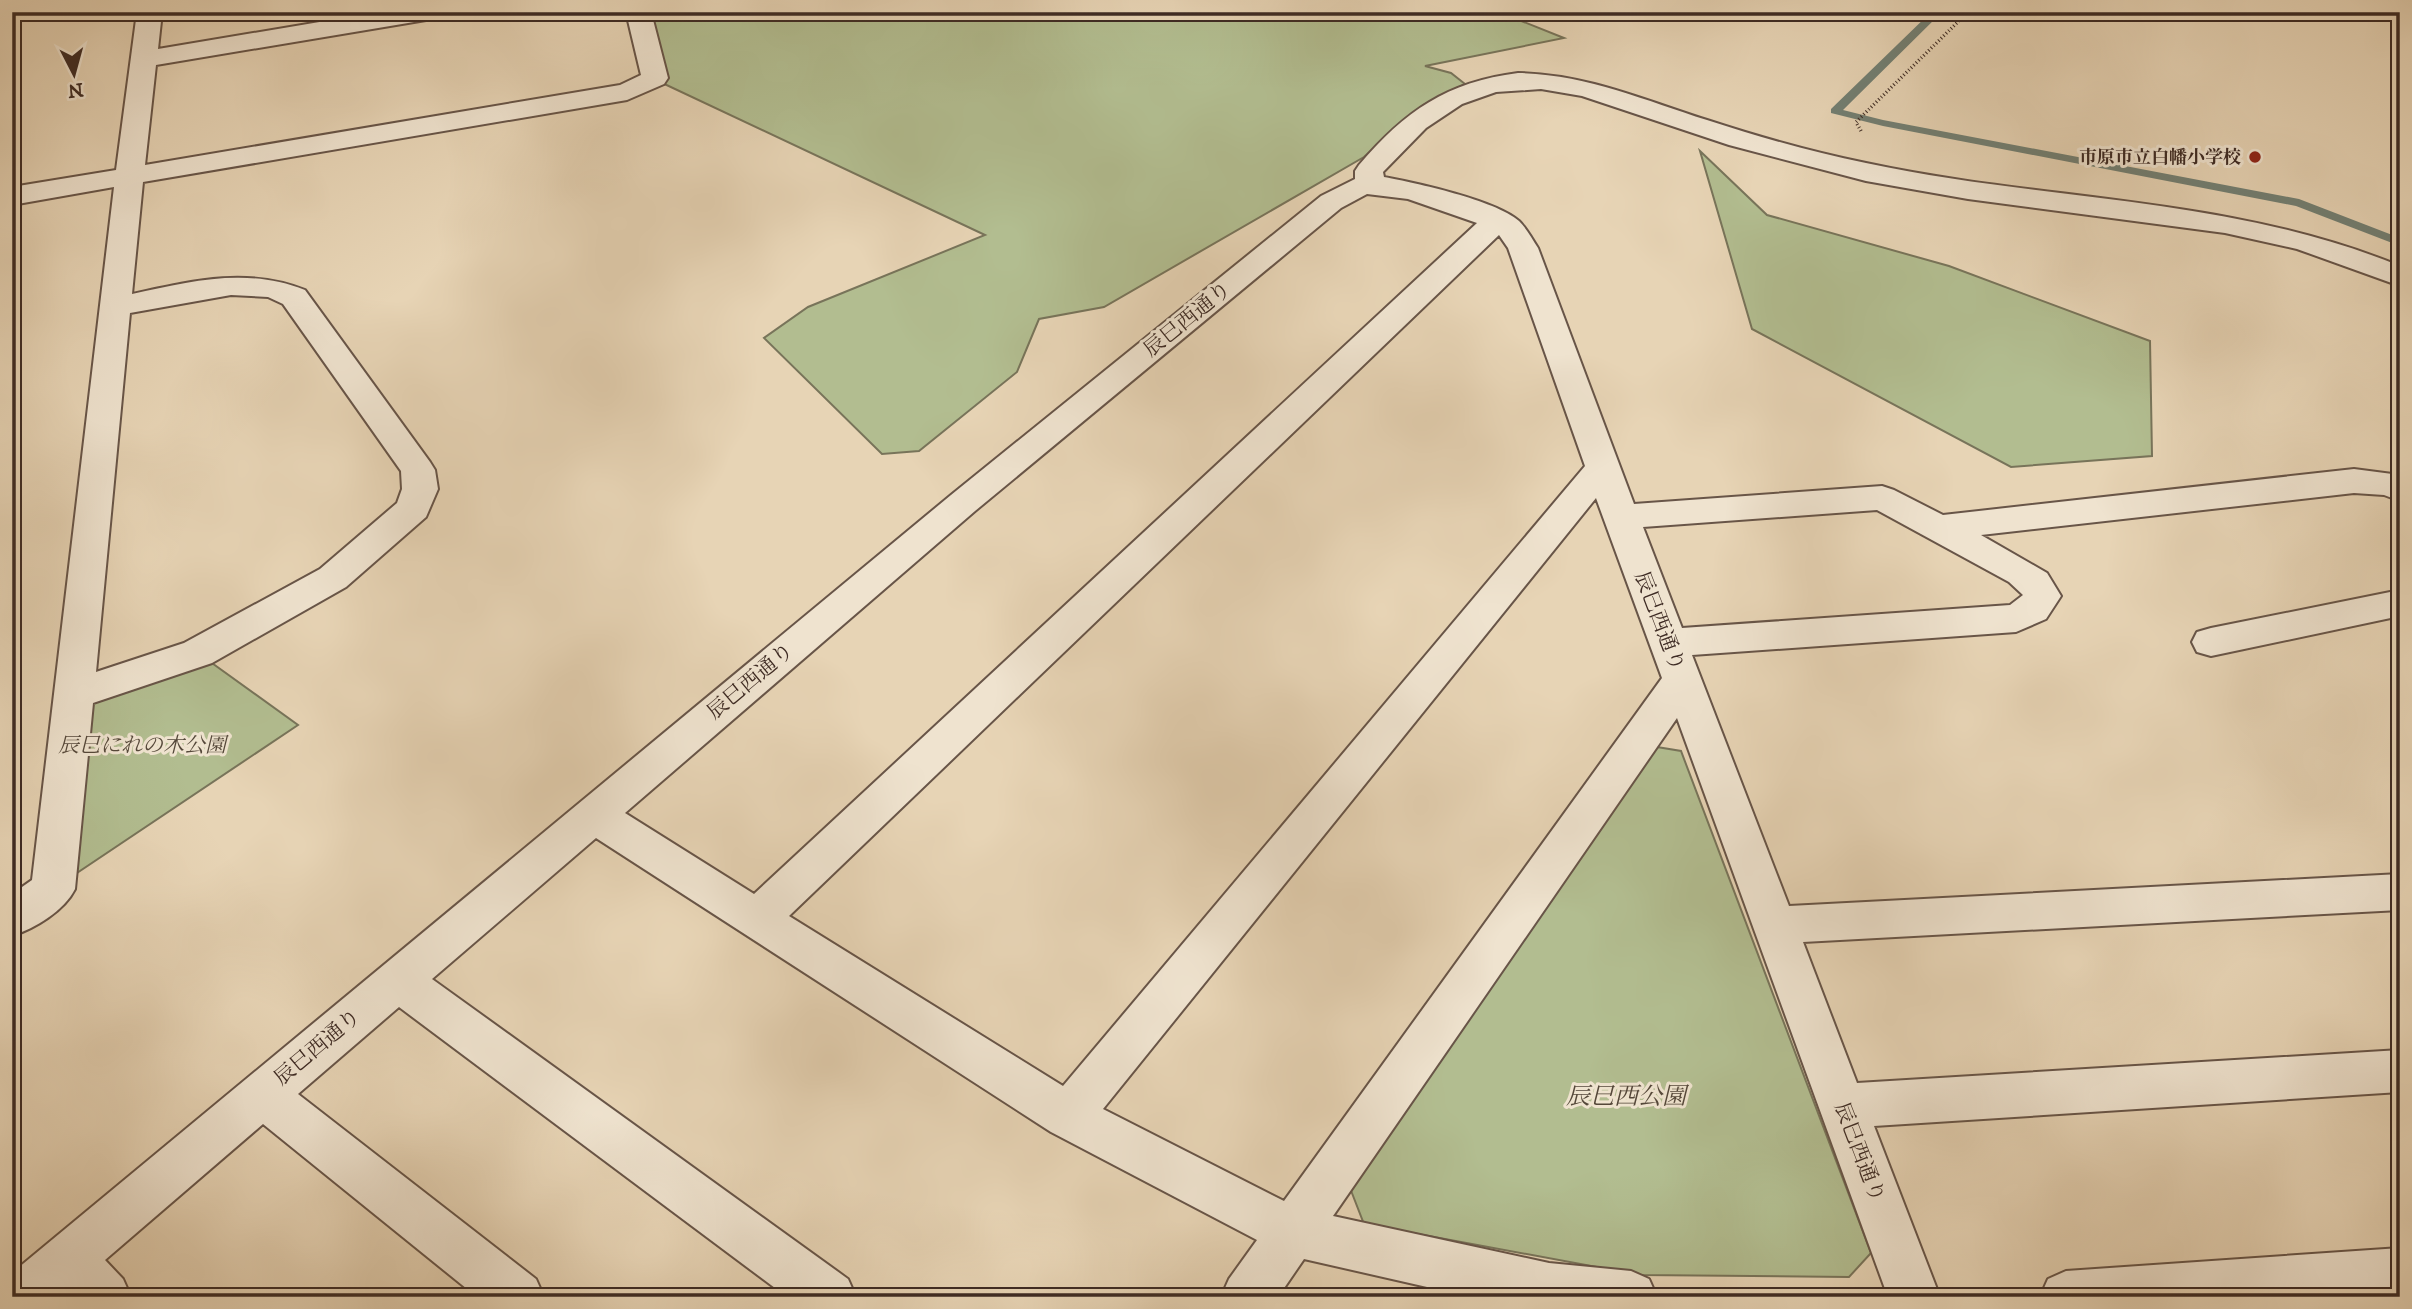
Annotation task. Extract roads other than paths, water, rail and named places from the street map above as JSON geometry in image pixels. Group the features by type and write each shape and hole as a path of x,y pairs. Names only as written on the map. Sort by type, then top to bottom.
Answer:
{"street":[{"path":"12,918 53,889 129,177 150,12"},
{"path":"144,59 272,25 426,12"},
{"path":"12,197 627,92 655,78 638,12"},
{"path":"1370,185 1369,171 1380,157 1433,109 1461,92 1517,81 1551,82 1585,89 1728,136 1865,172 1954,188 2215,222 2324,247 2400,277"},
{"name":"辰巳西通り","path":"23,1297 963,503 1331,202 1348,191 1370,185 1396,187 1496,221 1515,234 1523,248 1620,517 1914,1297"},
{"path":"758,917 1496,221"},
{"path":"74,694 198,653 333,578 413,509 420,489 418,470 294,297 281,290 260,285 230,285 116,307"},
{"path":"1068,1116 1602,468"},
{"path":"1937,528 2354,481 2391,484 2400,489"},
{"path":"1247,1297 1675,662 2016,618 2033,610 2042,596 2034,582 1882,498 1620,517"},
{"path":"2211,642 2400,603"},
{"path":"592,814 1068,1116 1293,1232 1549,1290 1630,1297"},
{"path":"1774,925 2400,892"},
{"path":"397,980 830,1297"},
{"path":"1842,1107 2400,1071"},
{"path":"262,1094 518,1297"},
{"path":"68,1259 106,1297"},
{"path":"2066,1297 2400,1273"}],"waterway":[{"path":"1937,12 1835,111 1883,123 2299,203 2400,242"}],"place":[{"name":"市原市立白幡小学校","path":"2255,157"}],"park label":[{"name":"辰巳にれの木公園","path":"142,745"},
{"name":"辰巳西公園","path":"1626,1096"}]}
